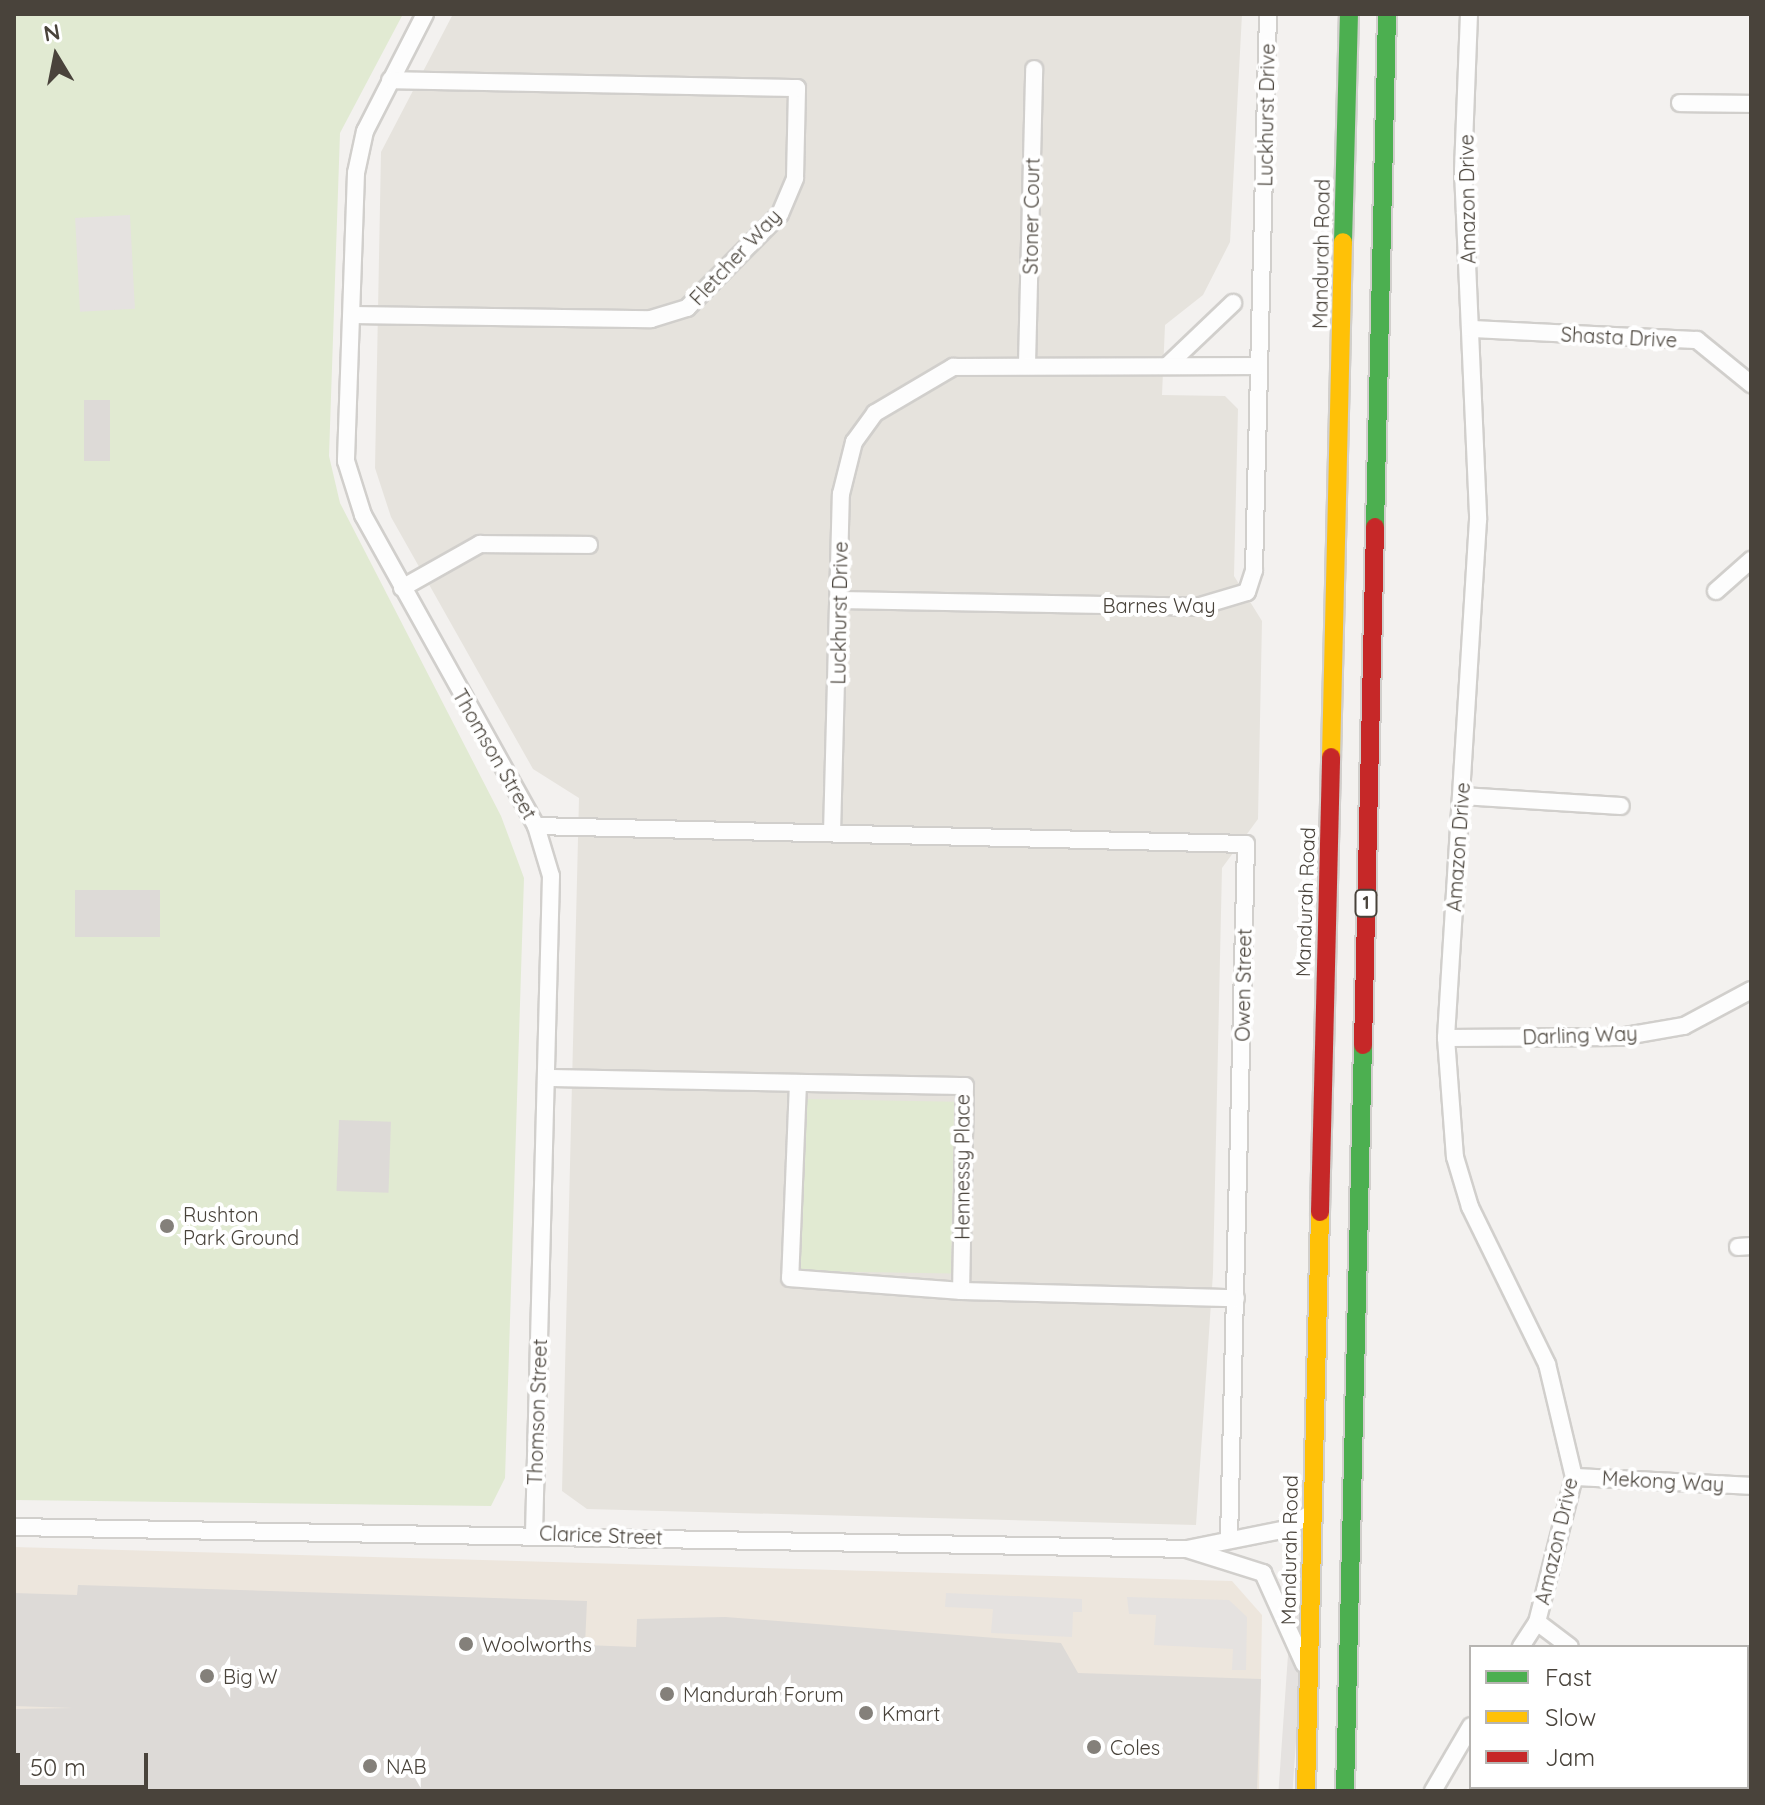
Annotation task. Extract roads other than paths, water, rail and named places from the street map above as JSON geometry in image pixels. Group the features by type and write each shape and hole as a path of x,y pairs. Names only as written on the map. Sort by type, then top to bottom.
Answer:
{"highway":[{"name":"Mandurah Road","path":"1306,1791 1349,14"},
{"name":"1","path":"1345,1791 1387,14"}],"street":[{"name":"Thomson Street","path":"425,14 365,131 356,173 346,461 363,515 536,826 551,876 534,1533"},
{"name":"Luckhurst Drive","path":"832,833 845,466 875,413 931,374 1027,364 1259,366 1268,14"},
{"name":"Amazon Drive","path":"1469,14 1463,171 1478,520 1446,1038 1455,1157 1470,1207 1547,1364 1574,1477 1537,1622 1522,1645"},
{"name":"Stoner Court","path":"1027,364 1034,69"},
{"name":"Fletcher Way","path":"352,315 651,319 687,308 780,214 795,178 797,88 390,80"},
{"path":"1680,103 1751,104"},
{"path":"1168,365 1233,303"},
{"name":"Shasta Drive","path":"1471,329 1697,340 1751,384"},
{"name":"Barnes Way","path":"840,600 1225,605 1247,592 1254,570 1259,366"},
{"path":"402,588 480,544 589,545"},
{"path":"1716,591 1751,560"},
{"path":"1462,796 1621,806"},
{"path":"536,826 832,833"},
{"name":"Owen Street","path":"832,833 1246,844 1229,1540"},
{"name":"Darling Way","path":"1446,1038 1620,1037 1684,1026 1751,990"},
{"name":"Hennessy Place","path":"547,1078 965,1086 961,1291"},
{"path":"798,1083 790,1278 961,1291 1236,1298"},
{"name":"Mekong Way","path":"1574,1477 1751,1486"},
{"name":"Clarice Street","path":"14,1527 534,1533 1187,1549 1286,1529 1312,1513"},
{"name":"Clarice Street","path":"1187,1549 1263,1573 1309,1674"},
{"path":"1537,1622 1567,1645"},
{"path":"1433,1791 1469,1729"}],"place":[{"name":"Rushton Park Ground","path":"167,1226"},
{"name":"Woolworths","path":"466,1644"},
{"name":"Big W","path":"207,1676"},
{"name":"Mandurah Forum","path":"667,1694"},
{"name":"Kmart","path":"866,1713"},
{"name":"Coles","path":"1094,1747"},
{"name":"NAB","path":"370,1766"}]}
